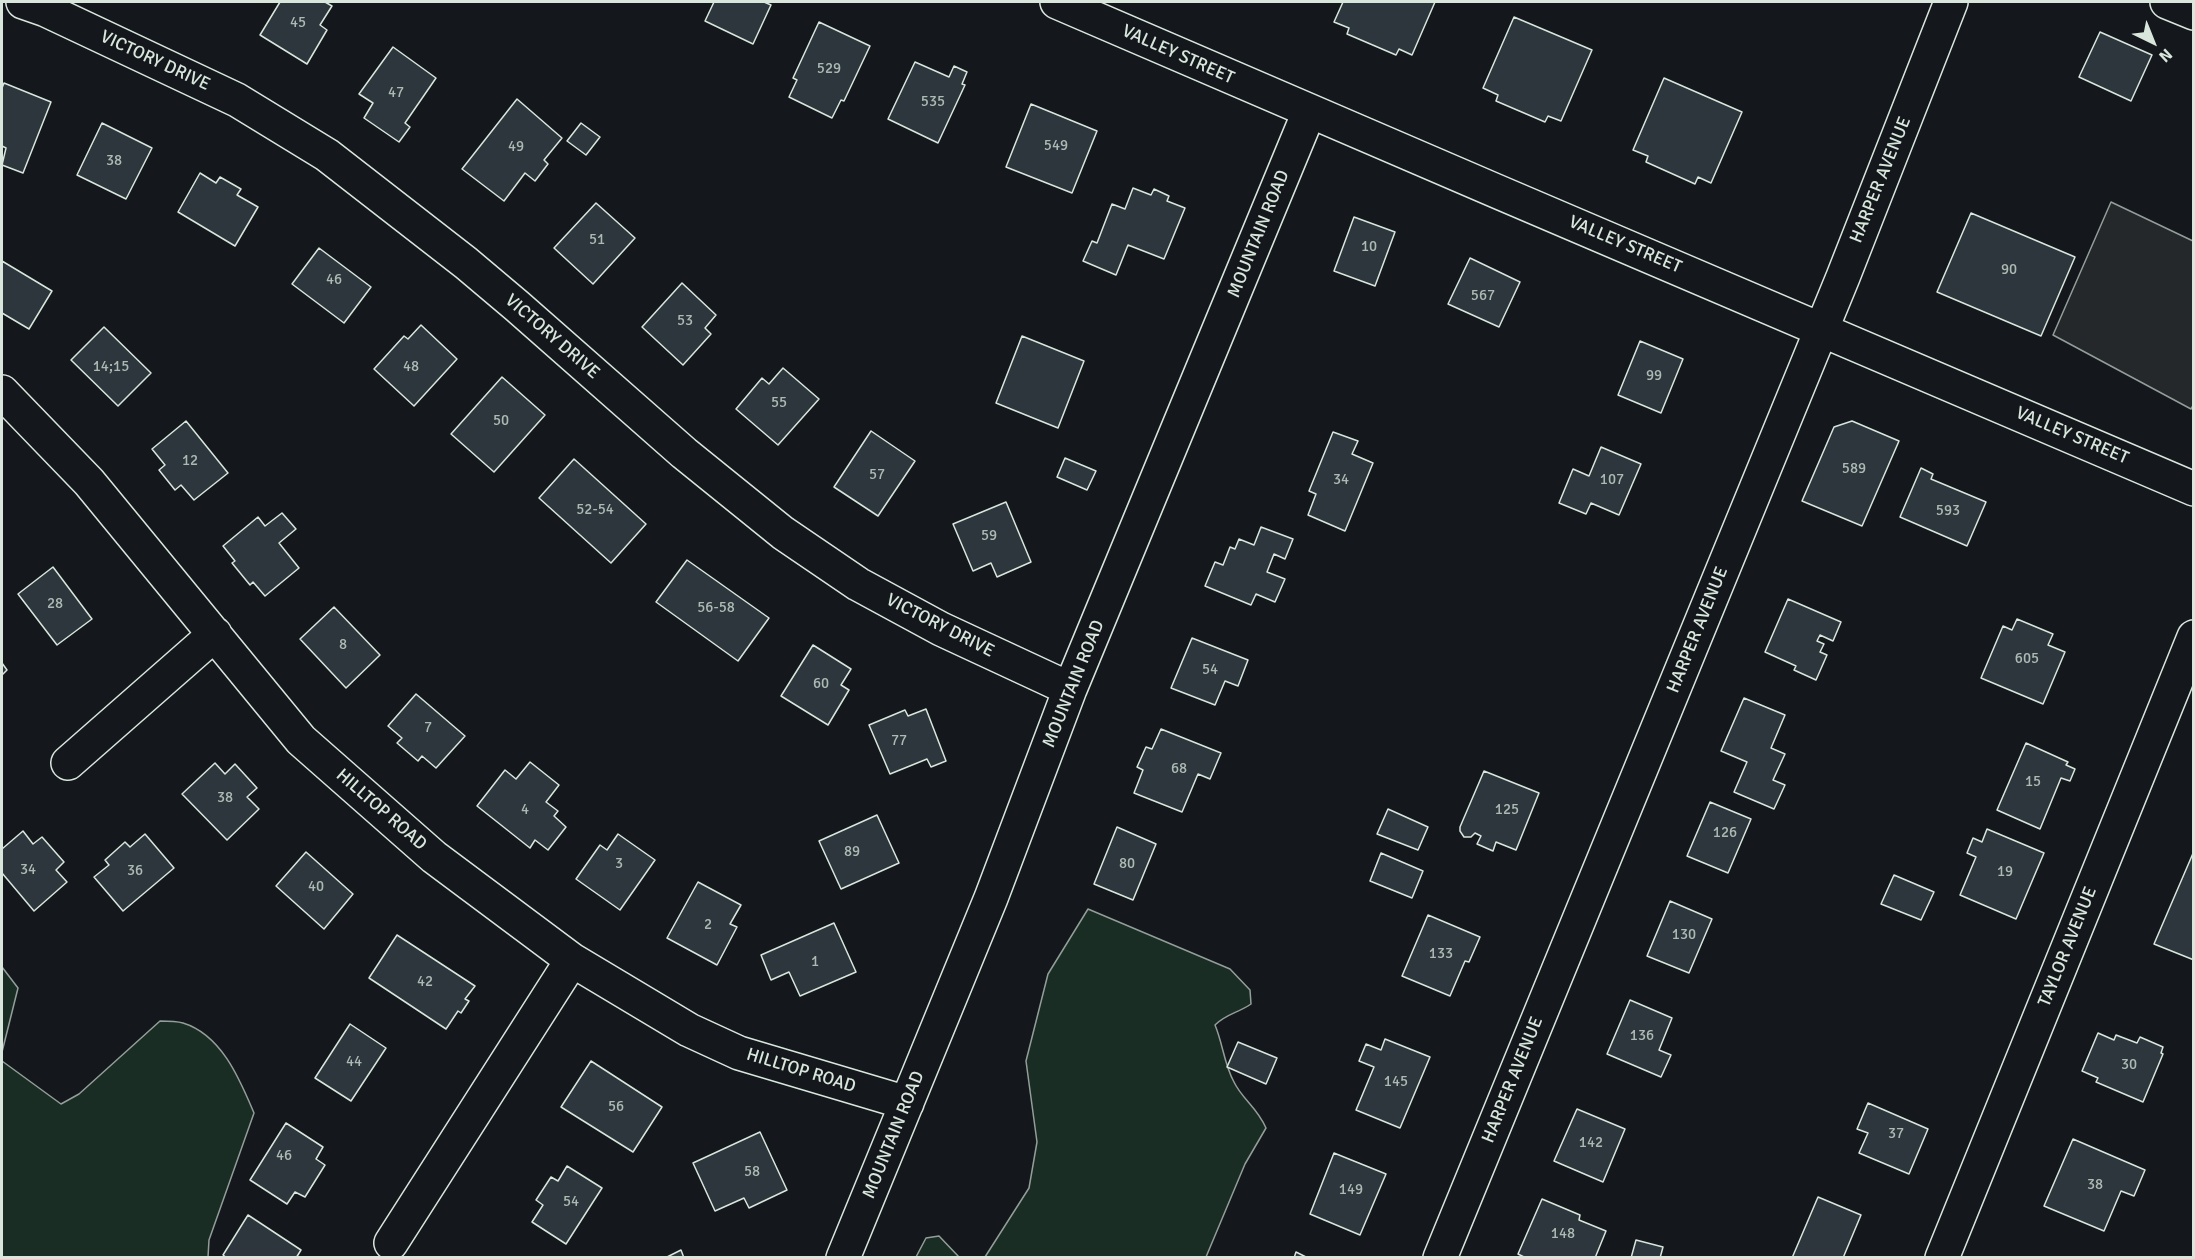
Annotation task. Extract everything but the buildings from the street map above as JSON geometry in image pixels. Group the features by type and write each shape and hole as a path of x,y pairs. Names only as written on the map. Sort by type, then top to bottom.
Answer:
{"street":[{"name":"VICTORY DRIVE","path":"23,2 46,10 237,100 327,154 475,270 684,453 783,533 858,584 920,618 1070,689"},
{"name":"VALLEY STREET","path":"1057,2 1309,112 1821,328 2193,489"},
{"name":"HARPER AVENUE","path":"1440,1257 1884,175 1951,2"},
{"path":"2168,2 2193,13"},
{"name":"MOUNTAIN ROAD","path":"843,1257 991,898 1070,689 1309,112"},
{"name":"HILLTOP ROAD","path":"2,392 89,482 301,740 434,857 572,960 688,1030 739,1053 907,1103"},
{"path":"68,763 215,634"},
{"name":"TAYLOR AVENUE","path":"1942,1257 2193,637"},
{"path":"390,1243 572,960"}],"green space":[{"path":"1088,909 1230,969 1250,990 1251,1004 1223,1018 1215,1025 1234,1082 1266,1128 1245,1164 1206,1257 985,1257 1029,1188 1037,1142 1026,1061 1048,974"},
{"path":"2,967 18,988 2,1052"},
{"path":"160,1021 183,1023 209,1037 236,1073 254,1113 209,1240 208,1257 2,1257 2,1061 61,1104 79,1094"},
{"path":"939,1236 959,1257 916,1257 926,1238"}],"shaded area":[{"path":"2111,202 2193,241 2194,404 2191,409 2053,335"}]}
